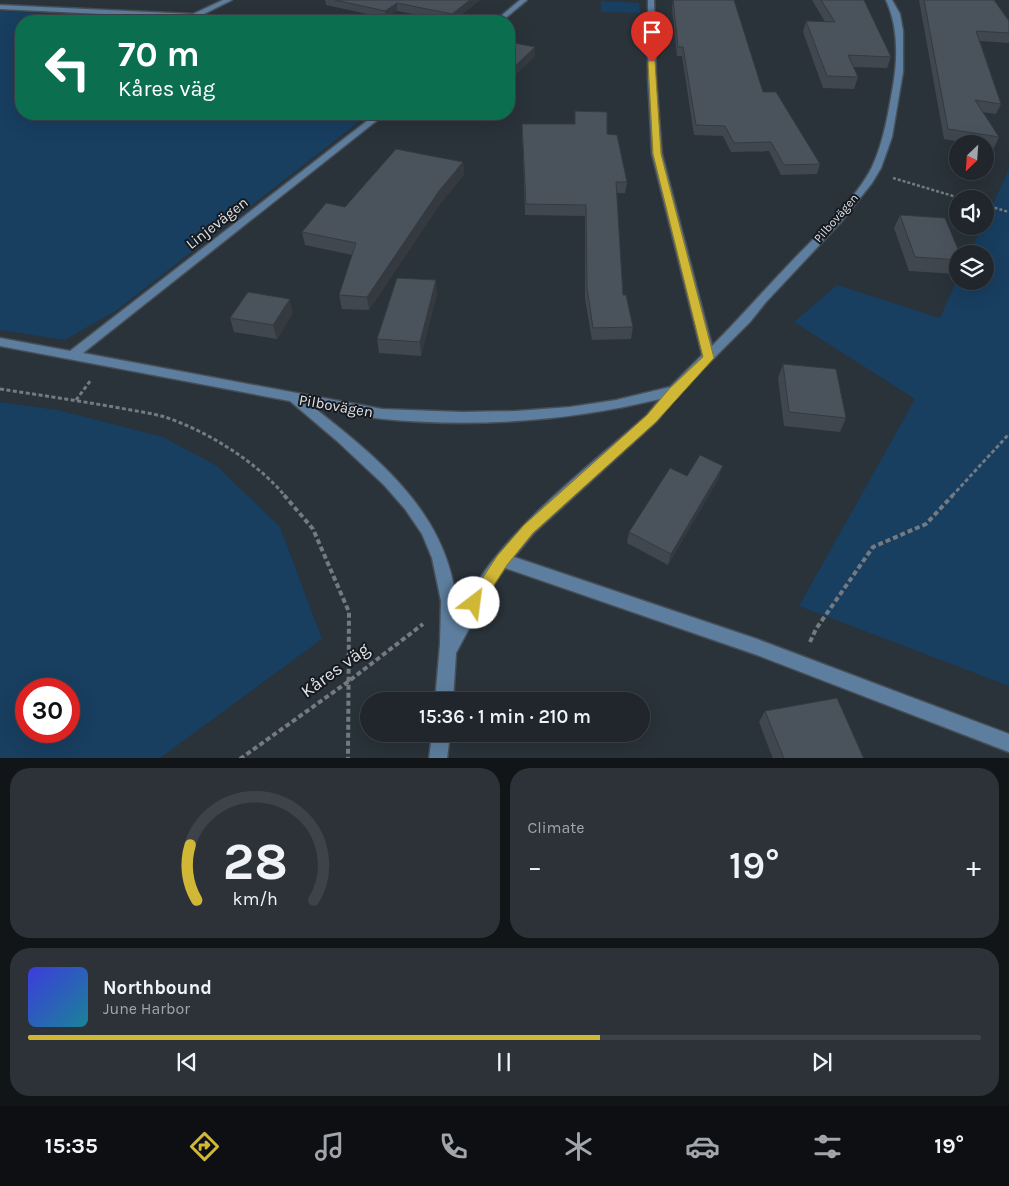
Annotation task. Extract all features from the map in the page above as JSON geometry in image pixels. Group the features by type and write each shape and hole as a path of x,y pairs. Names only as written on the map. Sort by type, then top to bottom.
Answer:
{"street":[{"path":"196,15 229,0"},
{"path":"505,15 524,0"},
{"path":"651,0 652,78 657,154 709,358"},
{"name":"Pilbovägen","path":"449,650 482,588 502,560 529,529 651,418 674,391 709,358 837,220 874,173 888,137 899,72 899,31 896,14 889,0"},
{"path":"0,7 172,15"},
{"name":"Linjevägen","path":"72,356 373,120"},
{"name":"Pilbovägen","path":"0,342 382,414 439,417 526,415 595,408 674,391"},
{"path":"294,398 377,468 422,520 436,546 447,587 449,650 445,692"},
{"path":"502,560 625,600 802,664 1009,743"},
{"path":"438,758 440,742"}],"path":[{"path":"874,173 949,195"},
{"path":"994,208 1009,212"},
{"path":"0,389 76,400 164,417 206,435 270,478 312,529 349,612 348,758"},
{"path":"802,664 816,629 873,547 926,524 1009,434"},
{"name":"Kåres väg","path":"240,758 349,681 447,606"}],"shaded area":[{"path":"601,1 639,3 640,13 601,12"},
{"path":"0,11 78,15 15,15 15,120 361,120 117,310 65,340 0,330"},
{"path":"1009,169 1009,686 799,606 915,399 794,322 837,285 940,318 953,290 994,290 994,245 974,245 978,235 994,235 994,202"},
{"path":"0,402 58,410 163,437 217,466 280,527 322,639 160,758 0,758"}],"building":[{"path":"335,0 470,0 452,14 397,3 385,11"},
{"path":"673,0 734,0 763,92 776,92 820,164 784,165 771,142 734,143 725,126 696,125 683,47 678,47"},
{"path":"821,0 864,0 891,57 848,55 858,77 827,76 806,21 835,22"},
{"path":"924,0 994,0 1009,21 1009,33 976,31 1001,104 975,100 999,137 948,129"},
{"path":"515,43 535,47 515,66"},
{"path":"575,111 607,112 607,134 617,135 627,182 616,182 623,295 626,295 633,327 593,328 587,287 586,205 526,204 522,124 575,124"},
{"path":"396,149 463,162 439,191 367,297 339,295 356,243 302,232 326,203 345,207"},
{"path":"900,215 945,218 949,228 949,235 952,235 956,245 949,245 949,259 915,257"},
{"path":"397,278 436,280 420,342 377,339"},
{"path":"248,292 290,299 273,325 230,318"},
{"path":"783,364 836,369 846,418 789,412"},
{"path":"700,455 723,466 671,554 629,532 670,468 687,476"},
{"path":"837,698 864,758 784,758 765,711"}],"route":[{"path":"474,603 502,560 529,529 651,418 674,391 709,358 657,154 654,130 652,62"}]}
